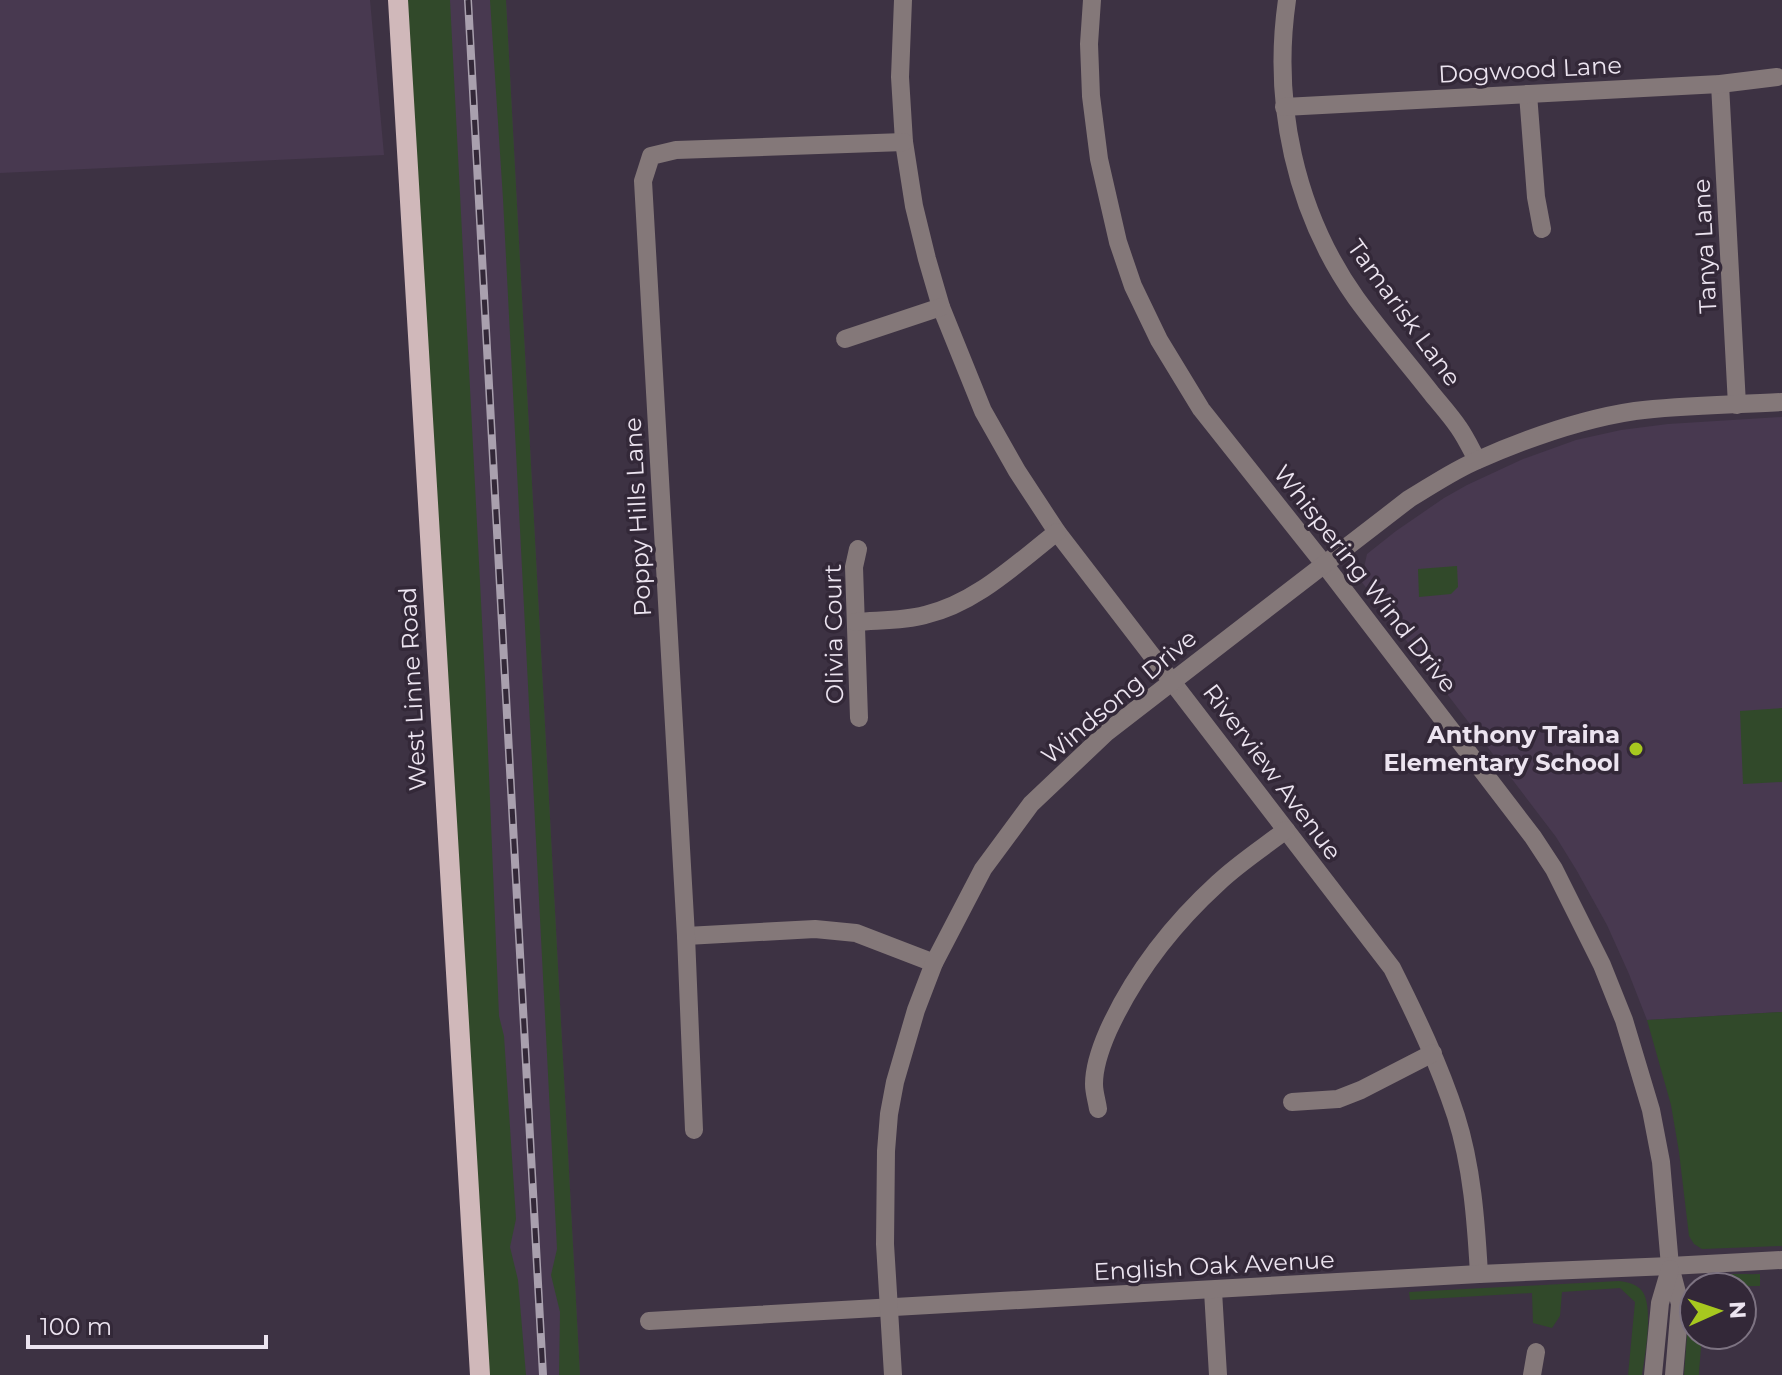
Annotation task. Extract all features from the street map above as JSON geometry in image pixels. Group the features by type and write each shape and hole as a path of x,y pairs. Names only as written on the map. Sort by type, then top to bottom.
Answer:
{"main road":[{"name":"West Linne Road","path":"398,0 480,1375"}],"street":[{"name":"Riverview Avenue","path":"903,0 900,77 904,142 914,206 941,307 983,411 1057,532 1392,968 1433,1053 1456,1117 1469,1172 1479,1274"},
{"name":"Whispering Wind Drive","path":"1092,0 1089,44 1091,96 1099,159 1118,242 1133,286 1159,340 1201,409 1533,837 1554,869 1602,965 1624,1020 1651,1110 1661,1162 1670,1266 1680,1304 1674,1375"},
{"name":"Tamarisk Lane","path":"1287,0 1282,59 1284,107 1304,195 1321,237 1357,298 1459,427 1477,460"},
{"name":"Dogwood Lane","path":"1284,107 1720,84 1777,77"},
{"name":"Tanya Lane","path":"1720,84 1737,405"},
{"path":"1528,94 1536,197 1542,229"},
{"name":"Poppy Hills Lane","path":"694,1130 686,936 643,181 651,156 676,150 904,142"},
{"path":"845,339 941,307"},
{"name":"Windsong Drive","path":"893,1375 885,1244 886,1151 895,1082 916,1010 934,963 983,869 1031,804 1107,732 1172,681 1409,499 1477,460 1560,428 1632,412 1782,402"},
{"path":"856,622 923,616 953,607 979,592 1057,532"},
{"name":"Olivia Court","path":"858,549 854,567 859,718"},
{"path":"1098,1109 1094,1083 1098,1060 1122,1000 1159,946 1188,913 1219,881 1286,830"},
{"path":"686,936 829,930 856,933 934,963"},
{"path":"1292,1102 1338,1099 1433,1053"},
{"name":"English Oak Avenue","path":"649,1321 1782,1260"},
{"name":"Whispering Wind Drive","path":"1653,1375 1660,1303 1670,1266"},
{"path":"1213,1291 1218,1375"},
{"path":"1532,1375 1536,1352"}],"shaded area":[{"path":"0,0 370,0 384,155 0,173"},
{"path":"406,0 506,0 580,1375 488,1375"},
{"name":"Anthony Traina Elementary School","path":"1782,417 1782,1012 1647,1020 1607,925 1556,837 1361,581 1367,554 1396,531 1467,485 1523,459 1576,440 1668,424"}],"green space":[{"path":"406,0 450,0 499,1016 504,1036 516,1219 510,1247 518,1280 526,1375 488,1375"},
{"path":"490,0 506,0 580,1375 559,1375 560,1312 551,1275 557,1249"},
{"path":"1457,566 1458,587 1451,594 1419,597 1418,569"},
{"path":"1782,708 1782,782 1743,784 1740,711"},
{"path":"1782,1012 1782,1246 1702,1249 1689,1236 1671,1105 1647,1020"},
{"path":"1619,1281 1637,1287 1646,1298 1648,1332 1642,1375 1628,1375 1635,1302 1620,1288 1562,1292 1560,1316 1552,1328 1533,1323 1532,1293 1410,1300 1409,1292"},
{"path":"1686,1351 1701,1351 1699,1375 1684,1375"}],"railway":[{"path":"468,0 543,1375"}],"place":[{"name":"Anthony Traina Elementary School","path":"1636,749"}]}
